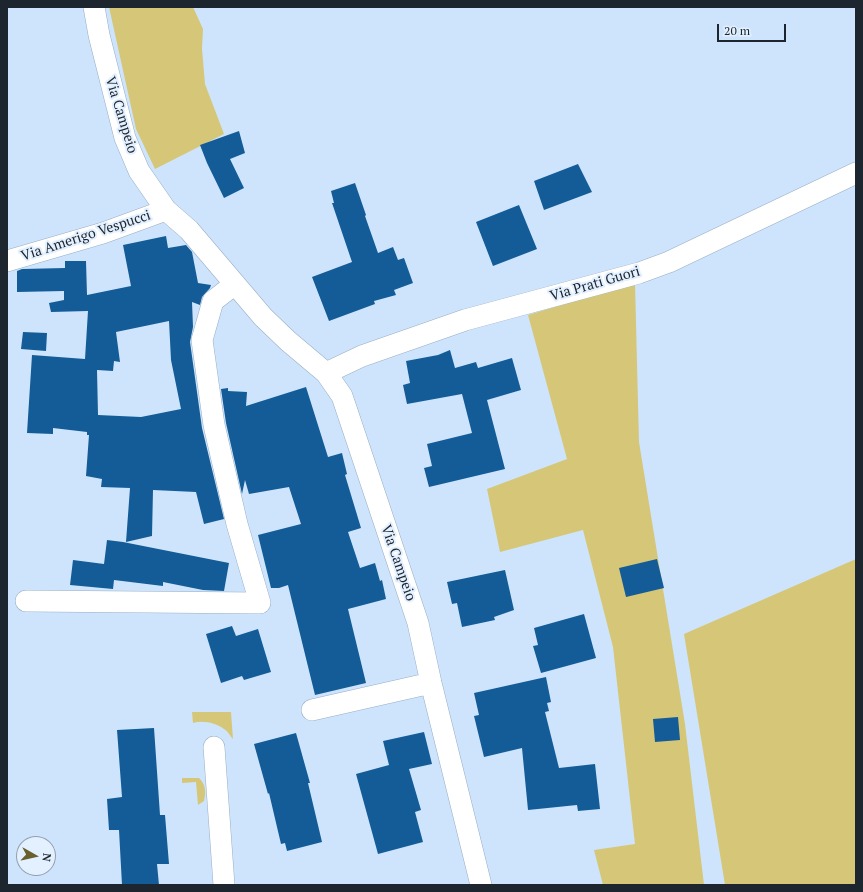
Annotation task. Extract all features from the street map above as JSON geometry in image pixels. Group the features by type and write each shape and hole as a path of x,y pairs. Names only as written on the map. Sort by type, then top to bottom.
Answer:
{"street":[{"name":"Via Campeio","path":"94,7 99,35 125,138 140,171 166,210 189,230 263,317 288,341 326,373 342,396 418,623 431,683 481,885"},
{"name":"Via Prati Guori","path":"326,373 362,356 465,320 639,273 668,262 856,173"},
{"name":"Via Amerigo Vespucci","path":"7,261 103,233 166,210"},
{"path":"26,601 260,603 237,524 214,425 202,340 213,301 235,284"},
{"path":"312,710 431,683"},
{"path":"214,748 224,885"}],"shaded area":[{"path":"109,7 193,7 203,29 202,49 205,84 224,134 155,169 136,129"},
{"path":"635,283 639,442 685,724 704,885 603,885 594,850 635,844 613,647 583,530 500,552 487,489 567,459 528,315"},
{"path":"856,559 856,885 725,885 684,634"},
{"path":"192,712 231,712 233,739 227,731 217,725 205,722 193,723"},
{"path":"182,778 199,778 205,788 204,801 198,805 196,782 182,783"}],"building":[{"path":"239,131 245,153 230,159 244,188 224,198 200,145"},
{"path":"578,164 592,192 544,210 534,181"},
{"path":"355,183 378,253 393,247 398,260 404,258 413,283 394,290 396,295 374,301 375,304 329,321 312,277 352,262 332,203 334,203 331,191"},
{"path":"519,205 537,249 493,266 476,222"},
{"path":"166,236 168,248 186,245 192,252 198,283 211,285 202,297 200,305 192,302 193,327 190,342 202,428 224,519 204,524 196,492 153,490 152,536 126,542 130,488 101,487 102,479 86,476 89,435 87,435 87,432 53,428 53,434 27,433 32,355 85,359 88,311 51,312 49,303 64,300 64,291 17,292 17,271 22,269 65,268 65,261 86,261 87,295 131,286 123,245","holes":["169,321 171,360 181,409 141,417 98,415 97,370 113,371 114,361 120,362 116,332"]},
{"path":"23,332 47,333 46,351 21,349"},
{"path":"450,350 455,368 476,362 478,368 512,358 521,390 487,400 505,469 429,487 424,468 432,466 427,444 472,433 462,394 407,404 403,385 410,383 406,361 438,355"},
{"path":"306,387 328,457 342,453 347,474 345,475 361,528 348,532 360,568 375,563 380,581 382,580 386,599 348,609 366,683 315,695 288,585 279,588 271,588 258,535 301,524 289,487 249,494 245,480 242,494 226,423 221,389 228,388 228,391 247,392 246,406"},
{"path":"107,540 229,563 224,591 203,590 163,582 163,586 114,580 113,589 70,585 73,560 104,564"},
{"path":"657,559 664,588 626,597 619,568"},
{"path":"505,570 514,610 494,617 495,620 462,627 457,603 452,604 447,582"},
{"path":"584,614 596,658 541,673 533,646 538,645 534,628"},
{"path":"232,626 236,636 258,629 271,672 244,680 242,676 221,683 206,634"},
{"path":"546,677 551,702 547,703 549,711 545,712 559,768 595,764 600,809 578,811 577,805 528,810 522,748 484,757 474,716 479,715 474,693"},
{"path":"678,717 680,740 655,742 653,719"},
{"path":"154,728 160,815 165,815 169,864 157,864 159,885 122,885 119,830 109,830 107,799 122,797 117,730"},
{"path":"424,732 432,764 409,769 421,810 415,812 423,842 378,854 356,774 389,765 383,741"},
{"path":"296,733 310,783 308,783 322,842 287,851 285,843 281,844 269,793 268,794 254,744"}]}
